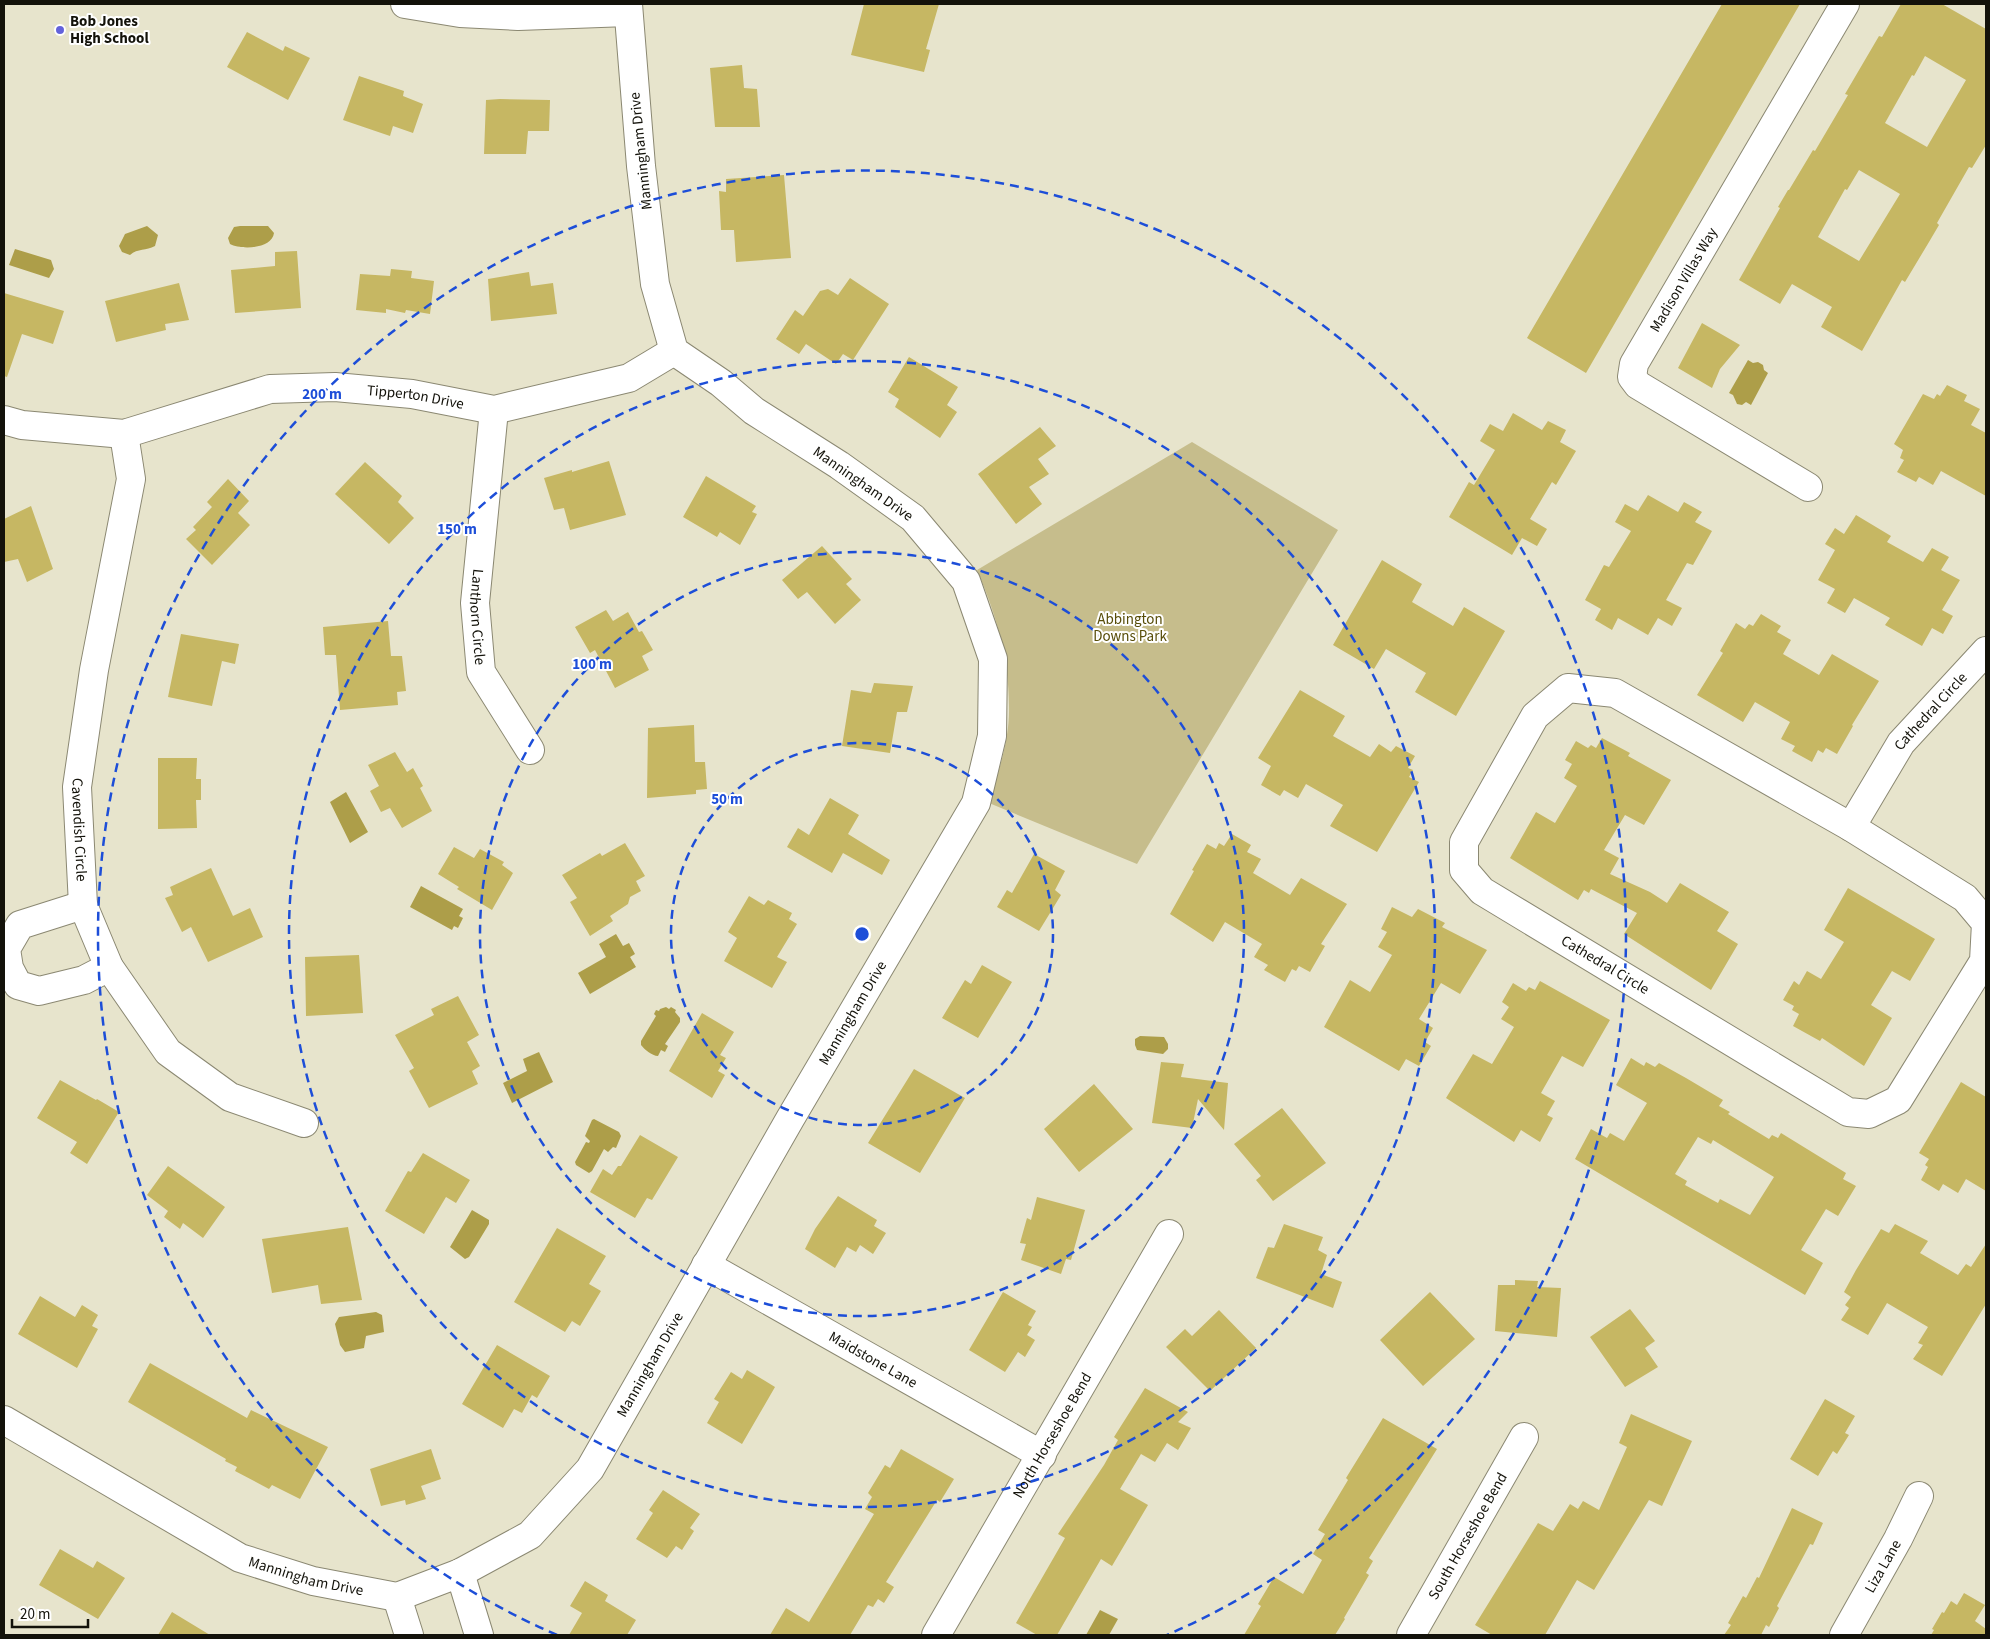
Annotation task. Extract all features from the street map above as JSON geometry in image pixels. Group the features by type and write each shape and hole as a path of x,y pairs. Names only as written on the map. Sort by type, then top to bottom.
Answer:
{"street":[{"path":"405,4 460,13 518,16 628,8"},
{"name":"Madison Villas Way","path":"1808,486 1638,385 1632,377 1634,364 1845,4"},
{"name":"Manningham Drive","path":"4,1420 240,1558 313,1581 397,1596 460,1573 530,1536 590,1469 706,1265 976,803 992,736 993,659 966,581 914,518 839,466 754,412 720,384 674,351 655,284 641,166 628,8"},
{"name":"Tipperton Drive","path":"4,420 22,425 124,434 270,389 336,387 412,394 494,410 629,378 674,351"},
{"name":"Lanthorn Circle","path":"494,410 474,602 481,672 530,750"},
{"name":"Cavendish Circle","path":"124,434 131,479 94,670 77,787 83,905 109,967 168,1052 230,1098 304,1123"},
{"name":"Cathedral Circle","path":"1851,827 1901,743 1986,651"},
{"name":"Cathedral Circle","path":"1568,688 1615,693 1851,827 1965,898 1986,923 1984,961 1898,1100 1870,1114 1848,1112 1831,1102 1482,891 1464,870 1464,842 1535,716 1568,688"},
{"path":"83,905 20,925 6,949 9,968 18,985 40,991 84,980 109,967"},
{"name":"North Horseshoe Bend","path":"936,1635 1169,1234"},
{"name":"Maidstone Lane","path":"706,1265 1042,1455"},
{"name":"South Horseshoe Bend","path":"1411,1635 1524,1437"},
{"name":"Liza Lane","path":"1844,1635 1898,1539 1919,1496"},
{"path":"460,1573 479,1635"},
{"path":"397,1596 410,1635"}],"green space":[{"name":"Abbington Downs Park","path":"1192,442 1338,530 1137,864 989,803 1000,768 1008,731 1008,688 1007,671 1000,636 977,570"}],"shaded area":[{"path":"147,226 158,235 155,246 136,251 130,255 122,252 119,246 125,234"},
{"path":"268,226 274,233 268,242 262,245 255,247 235,246 230,244 228,238 234,227"},
{"path":"15,249 51,260 54,269 49,278 9,265"},
{"path":"1748,360 1763,365 1764,370 1768,373 1751,405 1746,402 1742,405 1737,404 1733,395 1729,393"},
{"path":"346,792 368,832 350,843 330,802"},
{"path":"421,886 463,909 459,916 463,918 458,928 454,926 452,930 410,907"},
{"path":"616,934 623,946 629,943 635,954 630,957 636,967 590,994 578,973 606,957 599,944"},
{"path":"666,1007 676,1010 675,1012 680,1018 680,1022 665,1044 668,1046 665,1052 661,1050 658,1056 656,1056 641,1045 641,1041 656,1016 654,1014 656,1010 659,1011"},
{"path":"1140,1036 1164,1037 1168,1044 1168,1049 1163,1054 1137,1050 1135,1039"},
{"path":"539,1052 553,1082 512,1103 503,1083 527,1071 523,1059"},
{"path":"594,1119 619,1132 621,1136 616,1148 613,1147 608,1152 604,1149 589,1173 576,1165 575,1162 586,1142 589,1143 590,1141 585,1136"},
{"path":"472,1210 489,1220 489,1224 469,1257 465,1259 450,1247"},
{"path":"376,1312 382,1315 384,1332 366,1336 364,1348 345,1352 340,1345 335,1324 339,1317"},
{"path":"1100,1610 1118,1619 1109,1635 1086,1635"}],"building":[{"path":"864,4 939,4 926,49 930,50 924,72 851,55"},
{"path":"1722,4 1800,4 1586,373 1527,338"},
{"path":"1901,4 1942,4 1986,29 1986,145 1972,168 1969,167 1937,223 1939,225 1905,282 1902,280 1862,351 1821,327 1832,307 1792,284 1780,304 1739,280 1780,208 1778,207 1788,190 1813,150 1815,151 1848,95 1845,94 1879,36 1882,37","holes":["1925,56 1966,80 1927,147 1885,123","1859,170 1900,194 1859,261 1818,237 1845,189 1847,190"]},
{"path":"247,32 283,51 285,46 310,58 288,100 227,67"},
{"path":"742,65 744,88 757,89 760,127 715,127 710,68"},
{"path":"359,76 404,91 403,96 423,104 413,133 393,126 390,136 343,120"},
{"path":"486,100 550,100 549,131 528,131 526,154 484,154"},
{"path":"784,175 791,258 736,262 734,230 721,230 719,191 726,192 726,179"},
{"path":"297,251 301,308 235,313 231,270 275,266 275,252"},
{"path":"391,269 412,271 411,278 434,281 430,314 406,310 405,313 386,309 386,313 356,310 360,274 390,276"},
{"path":"529,272 531,286 553,283 557,314 491,321 488,279"},
{"path":"850,278 889,304 853,360 843,354 836,364 806,344 799,354 776,339 795,310 803,316 820,291 828,289 838,295"},
{"path":"179,283 189,320 165,324 166,330 116,342 105,301"},
{"path":"4,293 64,311 53,344 22,334 7,377 4,376"},
{"path":"1702,323 1740,345 1720,369 1712,388 1678,368"},
{"path":"909,357 958,387 947,405 957,412 940,438 895,407 899,399 888,392"},
{"path":"1947,385 1967,395 1964,401 1980,409 1971,425 1986,433 1986,496 1941,471 1933,485 1919,477 1916,482 1897,472 1904,460 1900,458 1903,450 1894,444 1923,394 1934,399 1937,394 1940,396"},
{"path":"1513,413 1542,430 1548,421 1566,430 1560,442 1576,451 1556,485 1552,482 1530,519 1547,529 1537,546 1522,538 1512,555 1449,517 1469,482 1474,485 1495,450 1480,441 1490,424 1503,431"},
{"path":"1040,427 1056,446 1038,459 1049,474 1029,487 1042,504 1016,524 978,474"},
{"path":"609,461 626,515 570,530 564,508 554,510 544,478"},
{"path":"365,462 402,496 398,502 414,518 389,544 335,494"},
{"path":"706,476 756,506 752,512 757,514 740,545 720,532 717,537 683,517"},
{"path":"228,479 249,501 238,513 250,525 212,565 186,539 196,530 193,527 212,507 207,502"},
{"path":"1648,495 1678,512 1684,502 1702,512 1695,522 1712,531 1693,565 1687,563 1666,600 1682,608 1672,626 1658,618 1648,635 1618,618 1612,630 1595,620 1601,609 1585,600 1604,565 1609,567 1631,531 1615,522 1625,504 1638,511"},
{"path":"31,506 53,569 27,582 18,559 4,562 4,519"},
{"path":"1856,515 1891,536 1887,542 1923,562 1932,548 1949,557 1941,570 1960,580 1942,610 1953,616 1943,634 1932,628 1922,646 1885,625 1890,618 1854,598 1845,613 1827,603 1835,589 1818,580 1835,550 1825,544 1835,528 1844,534"},
{"path":"822,546 852,579 846,584 861,600 835,624 807,592 798,599 782,580"},
{"path":"1382,560 1422,584 1412,602 1453,626 1464,607 1505,631 1456,716 1415,692 1426,673 1386,649 1374,669 1333,645"},
{"path":"606,610 613,621 628,612 639,632 642,631 653,650 642,656 649,670 615,688 595,650 590,653 575,627"},
{"path":"1761,614 1781,626 1777,632 1791,640 1783,654 1819,675 1832,654 1879,681 1837,754 1826,748 1823,753 1818,750 1812,762 1792,751 1795,746 1781,739 1790,722 1755,702 1743,722 1697,695 1723,653 1720,651 1736,623 1745,629 1749,624 1753,626"},
{"path":"388,621 391,656 402,656 406,691 397,692 398,705 340,710 336,655 325,655 323,627"},
{"path":"181,634 239,644 235,664 222,661 212,706 168,697"},
{"path":"874,683 913,686 907,712 897,712 890,753 842,746 851,690 871,693"},
{"path":"1300,690 1345,716 1333,736 1370,757 1379,744 1391,752 1396,746 1415,756 1408,768 1413,770 1409,777 1419,782 1377,852 1330,826 1343,805 1306,784 1298,798 1284,790 1280,796 1261,785 1271,766 1258,758"},
{"path":"694,725 695,762 705,762 707,789 696,790 696,794 647,798 648,728"},
{"path":"1602,738 1630,753 1628,756 1671,780 1644,825 1625,815 1604,850 1619,858 1610,874 1650,892 1667,903 1680,883 1729,912 1717,931 1738,944 1711,990 1624,934 1637,913 1591,889 1589,893 1584,890 1578,900 1510,858 1536,812 1555,823 1577,786 1564,778 1572,764 1565,760 1576,741 1588,748 1591,745 1596,748"},
{"path":"395,752 407,772 413,768 423,786 420,788 432,811 402,828 390,808 381,812 370,791 379,786 368,765"},
{"path":"158,758 197,758 196,779 201,779 201,800 196,800 197,828 158,829"},
{"path":"830,798 859,815 848,834 890,860 882,875 843,853 832,873 787,847 798,828 809,835"},
{"path":"1232,834 1251,845 1247,852 1261,859 1253,873 1290,895 1301,878 1347,904 1321,944 1325,946 1310,972 1299,966 1296,971 1292,969 1285,982 1264,970 1268,965 1254,957 1262,944 1225,922 1213,942 1170,914 1207,844 1216,849 1219,843 1224,846"},
{"path":"625,843 645,876 636,881 641,891 630,897 628,904 610,916 613,921 590,936 570,902 577,898 562,875 600,853 602,856"},
{"path":"454,847 474,858 480,849 504,862 502,865 513,873 492,910 457,889 459,887 438,874"},
{"path":"1034,854 1065,871 1055,890 1061,895 1039,931 997,907 1007,890 1012,893"},
{"path":"211,868 233,916 250,908 263,937 208,962 191,927 182,932 165,898 173,895 170,887"},
{"path":"1848,888 1935,939 1910,981 1892,971 1871,1005 1892,1018 1864,1066 1822,1038 1820,1041 1793,1026 1799,1014 1792,1010 1794,1006 1783,1000 1794,981 1799,985 1807,971 1821,979 1844,942 1824,930"},
{"path":"749,896 764,905 768,900 792,913 789,919 797,924 777,957 787,962 772,988 724,961 737,938 728,932"},
{"path":"1392,907 1412,917 1418,909 1445,923 1442,927 1487,950 1460,994 1441,983 1419,1019 1433,1028 1425,1042 1431,1046 1419,1066 1406,1059 1399,1071 1324,1027 1350,980 1370,992 1392,955 1378,947 1387,932 1381,929"},
{"path":"359,955 363,1013 306,1016 305,957"},
{"path":"982,965 1012,982 978,1038 942,1018 965,980 971,984"},
{"path":"1540,981 1610,1020 1583,1067 1562,1056 1541,1093 1555,1101 1547,1115 1553,1118 1540,1142 1521,1130 1514,1142 1446,1098 1473,1054 1492,1064 1514,1027 1501,1019 1509,1007 1502,1002 1513,983 1526,991 1529,987 1535,990"},
{"path":"458,996 479,1035 467,1042 480,1066 472,1071 478,1084 429,1108 409,1071 414,1068 395,1035 434,1015 431,1009"},
{"path":"702,1013 734,1032 720,1055 726,1058 718,1071 725,1075 712,1098 669,1071"},
{"path":"1631,1058 1644,1066 1646,1062 1655,1067 1659,1063 1723,1100 1719,1106 1730,1112 1728,1114 1769,1139 1772,1135 1778,1138 1781,1133 1846,1173 1843,1179 1856,1186 1838,1216 1826,1209 1801,1250 1823,1263 1805,1295 1575,1159 1591,1129 1607,1138 1610,1133 1624,1141 1647,1103 1616,1085","holes":["1698,1137 1711,1144 1713,1140 1774,1177 1750,1215 1720,1199 1718,1203 1685,1185 1687,1181 1675,1174"]},
{"path":"1161,1062 1184,1064 1181,1077 1228,1083 1224,1130 1198,1099 1192,1128 1152,1123"},
{"path":"914,1069 965,1098 920,1173 868,1143"},
{"path":"60,1080 119,1112 87,1164 70,1153 77,1142 37,1118"},
{"path":"1961,1082 1986,1097 1986,1191 1966,1179 1958,1193 1943,1184 1939,1191 1921,1180 1928,1167 1925,1165 1929,1159 1919,1153"},
{"path":"1094,1084 1133,1129 1079,1172 1044,1129"},
{"path":"1282,1108 1326,1163 1273,1201 1256,1180 1261,1176 1234,1144"},
{"path":"640,1135 678,1157 652,1200 647,1198 635,1218 590,1192 603,1169 612,1175 618,1166 621,1166"},
{"path":"423,1153 470,1180 456,1203 446,1197 424,1234 385,1211 408,1171 411,1172"},
{"path":"168,1166 225,1207 203,1238 183,1223 180,1229 164,1217 168,1211 147,1195"},
{"path":"838,1196 877,1220 874,1226 886,1233 873,1254 860,1245 856,1252 847,1247 835,1268 805,1249 815,1229"},
{"path":"1037,1197 1085,1210 1071,1260 1066,1259 1061,1274 1021,1260 1026,1244 1020,1243 1027,1218 1031,1220"},
{"path":"1284,1224 1323,1237 1318,1250 1327,1255 1321,1274 1342,1282 1333,1308 1256,1278 1268,1247 1274,1248"},
{"path":"1895,1224 1928,1241 1920,1253 1958,1275 1966,1264 1971,1267 1986,1244 1986,1304 1942,1376 1913,1359 1923,1345 1918,1343 1928,1327 1887,1303 1868,1335 1841,1320 1849,1308 1845,1305 1851,1297 1844,1292 1856,1270 1881,1229 1889,1233"},
{"path":"348,1227 362,1300 321,1304 318,1285 272,1293 262,1239"},
{"path":"557,1228 606,1256 589,1284 601,1291 580,1326 572,1321 565,1332 514,1302"},
{"path":"1515,1280 1538,1281 1537,1287 1561,1288 1557,1337 1495,1331 1498,1285 1515,1285"},
{"path":"1003,1292 1036,1311 1028,1325 1032,1327 1027,1335 1035,1340 1025,1357 1018,1352 1005,1372 969,1350"},
{"path":"1430,1292 1475,1339 1423,1386 1380,1340"},
{"path":"40,1296 75,1317 82,1305 98,1315 92,1326 98,1329 77,1368 18,1334"},
{"path":"1630,1309 1655,1341 1645,1348 1658,1367 1625,1387 1590,1337"},
{"path":"1219,1310 1256,1348 1210,1391 1166,1347 1185,1329 1192,1336"},
{"path":"497,1345 550,1376 537,1398 532,1395 522,1413 514,1409 503,1428 462,1404"},
{"path":"150,1363 247,1418 251,1410 328,1447 300,1499 272,1485 269,1489 235,1471 237,1467 225,1461 226,1459 128,1402"},
{"path":"747,1370 775,1387 742,1444 707,1423 719,1402 714,1399 731,1372 742,1379"},
{"path":"1145,1388 1188,1412 1178,1422 1191,1428 1178,1450 1167,1443 1155,1462 1141,1454 1120,1489 1148,1505 1112,1566 1101,1559 1057,1635 1037,1635 1016,1623 1065,1538 1058,1534 1104,1465 1118,1440 1114,1437"},
{"path":"1825,1399 1855,1416 1845,1433 1849,1435 1837,1454 1833,1451 1818,1476 1790,1459"},
{"path":"1631,1414 1692,1441 1662,1506 1649,1500 1594,1590 1577,1580 1545,1635 1492,1635 1475,1625 1538,1523 1553,1531 1570,1504 1578,1509 1583,1501 1599,1510 1627,1447 1619,1443"},
{"path":"1383,1418 1437,1449 1369,1558 1373,1561 1366,1573 1369,1575 1335,1635 1244,1635 1261,1606 1258,1604 1274,1577 1303,1594 1322,1560 1313,1554 1325,1534 1318,1530 1348,1480 1346,1478"},
{"path":"431,1449 441,1479 421,1486 426,1499 406,1505 405,1500 381,1506 370,1469"},
{"path":"901,1449 954,1479 940,1502 937,1500 886,1582 894,1587 884,1603 878,1599 873,1607 868,1605 850,1635 770,1635 786,1608 809,1622 874,1514 865,1509 872,1497 868,1493 885,1465 890,1468"},
{"path":"663,1490 700,1514 690,1528 694,1531 682,1550 676,1546 667,1558 636,1539 653,1513 649,1510"},
{"path":"1792,1508 1823,1523 1813,1545 1810,1544 1777,1606 1779,1608 1769,1627 1766,1625 1761,1635 1724,1635 1731,1625 1728,1623 1743,1596 1746,1598 1757,1577 1759,1578"},
{"path":"60,1549 93,1568 97,1561 125,1578 98,1619 39,1585"},
{"path":"585,1581 608,1595 605,1601 636,1620 627,1635 569,1635 582,1613 570,1606"},
{"path":"1964,1593 1985,1605 1975,1621 1986,1629 1986,1635 1931,1635 1934,1630 1932,1629 1942,1612 1944,1613 1951,1601 1957,1605"},
{"path":"172,1612 210,1635 158,1635"}],"place":[{"name":"Bob Jones High School","path":"60,30"}]}
